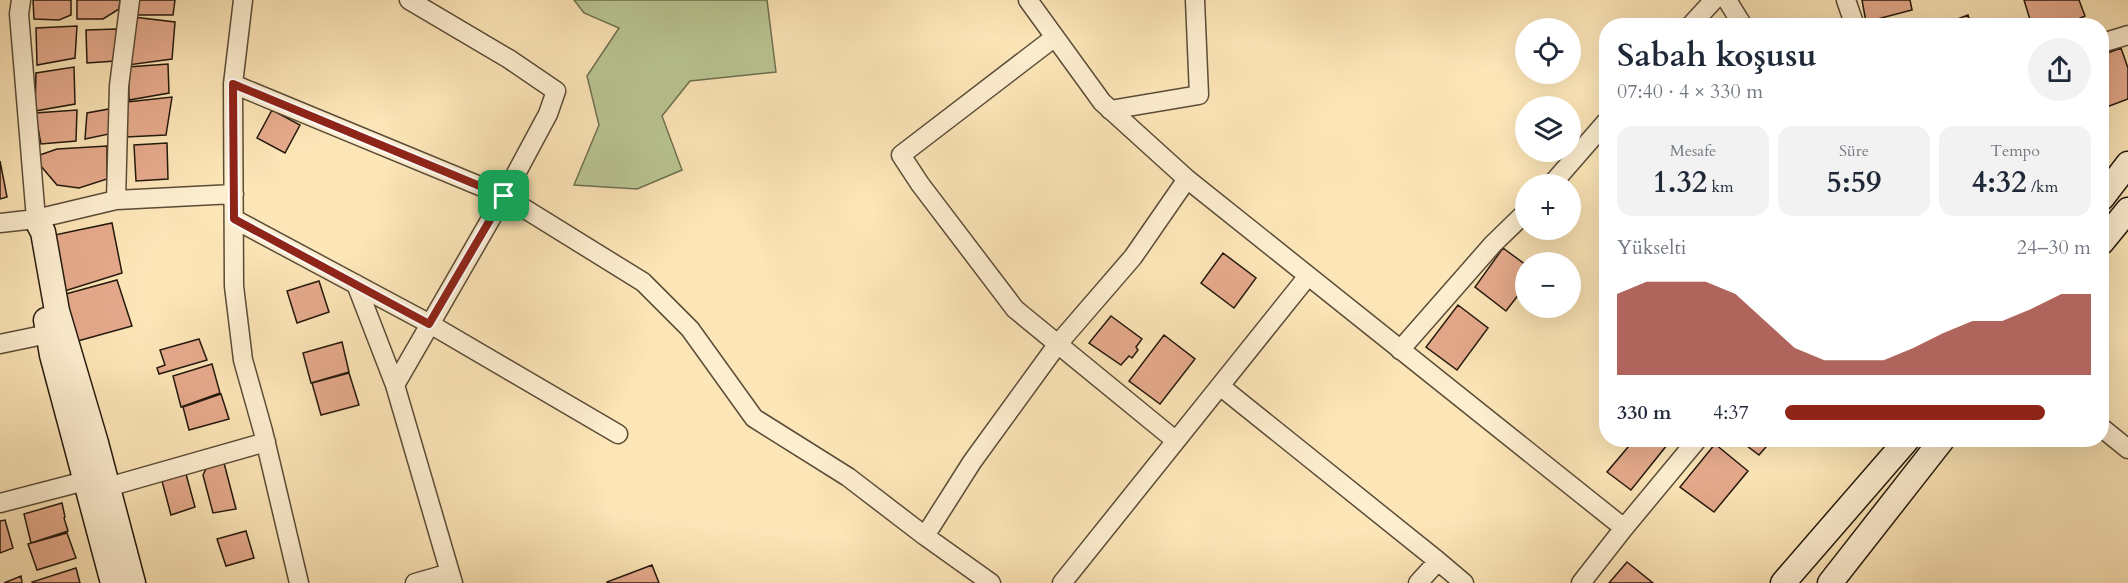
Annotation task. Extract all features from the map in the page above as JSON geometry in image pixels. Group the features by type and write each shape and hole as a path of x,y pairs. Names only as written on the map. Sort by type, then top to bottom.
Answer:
{"street":[{"path":"21,0 19,14 36,219 30,238 48,334 97,484 133,583"},
{"path":"116,200 119,86 130,0"},
{"path":"243,0 233,84 234,286 243,360 266,442 299,583"},
{"path":"395,385 504,196 548,114 556,91 509,59 409,0"},
{"path":"1028,0 1102,102 1187,179 1624,528"},
{"path":"1110,110 1199,95 1195,0"},
{"path":"1697,18 1714,0"},
{"path":"1727,0 1738,18"},
{"path":"1846,0 1852,18"},
{"path":"2109,41 2128,34"},
{"path":"1055,37 902,155 920,184 1015,309 1175,440"},
{"path":"233,84 504,196 643,282 690,329 754,418 848,477 991,583"},
{"path":"1561,174 1599,130"},
{"path":"2109,189 2128,164"},
{"path":"925,536 972,462 1057,345 1133,257 1187,179"},
{"path":"0,223 36,219 116,200 234,195"},
{"path":"2109,233 2128,210"},
{"path":"36,219 43,232 57,311 97,484 113,583"},
{"path":"234,219 429,324 618,434"},
{"path":"1400,350 1493,244 1515,223"},
{"path":"1062,583 1308,276"},
{"path":"356,284 395,385 452,578 415,583"},
{"path":"0,344 48,334"},
{"path":"1220,386 1464,583"},
{"path":"2109,434 2128,449"},
{"path":"0,503 97,484 266,442"},
{"path":"1581,583 1691,447"},
{"path":"1783,583 1901,447"},
{"path":"1830,583 1937,447"},
{"path":"1419,583 1438,561"}],"green space":[{"path":"574,0 767,0 776,72 690,81 662,116 682,170 637,189 574,185 599,125 587,76 619,28 584,13"}],"building":[{"path":"33,0 71,0 71,15 59,20 34,19"},
{"path":"77,0 120,0 119,9 103,19 77,19"},
{"path":"139,0 175,0 173,15 137,15"},
{"path":"1862,0 1910,0 1912,10 1881,18 1865,18"},
{"path":"2024,0 2079,0 2085,16 2080,18 2030,18"},
{"path":"133,17 175,22 172,59 128,65"},
{"path":"77,26 75,58 37,65 36,28"},
{"path":"117,29 115,61 87,63 86,30"},
{"path":"2121,48 2128,68 2128,99 2109,106 2109,52"},
{"path":"168,64 169,93 129,100 128,67"},
{"path":"74,67 75,104 35,111 36,73"},
{"path":"172,97 166,135 126,137 127,102"},
{"path":"109,109 109,134 85,139 87,113"},
{"path":"77,110 76,141 41,144 35,113"},
{"path":"272,110 300,125 285,153 257,138"},
{"path":"167,143 168,179 136,181 134,145"},
{"path":"107,146 107,179 79,188 57,185 40,165 37,156 57,149"},
{"path":"0,161 7,197 0,199"},
{"path":"112,223 122,273 55,294 45,237"},
{"path":"1503,248 1515,257 1515,299 1506,311 1475,287"},
{"path":"1223,253 1256,278 1234,308 1201,283"},
{"path":"117,280 132,326 74,342 62,295"},
{"path":"319,281 329,312 297,323 287,291"},
{"path":"1458,305 1488,328 1457,370 1426,347"},
{"path":"1111,316 1142,339 1132,358 1129,356 1121,365 1089,343"},
{"path":"1164,335 1195,359 1160,404 1129,381"},
{"path":"199,339 207,360 159,374 157,368 165,365 160,350"},
{"path":"342,342 349,372 311,383 303,353"},
{"path":"212,364 220,393 181,407 173,376"},
{"path":"349,373 359,405 321,415 312,383"},
{"path":"221,394 229,419 189,430 183,407"},
{"path":"1628,447 1665,447 1631,490 1607,472"},
{"path":"1713,447 1719,447 1748,471 1714,512 1680,487"},
{"path":"1748,447 1766,447 1759,455"},
{"path":"224,463 236,509 213,513 203,475 207,467"},
{"path":"186,474 195,507 171,515 162,481"},
{"path":"62,503 68,531 31,543 24,514"},
{"path":"5,520 13,548 0,553 0,521"},
{"path":"246,531 254,558 226,566 217,539"},
{"path":"67,533 76,558 37,570 28,544"},
{"path":"1627,562 1653,583 1609,583"},
{"path":"652,565 659,583 607,583 607,582"},
{"path":"76,568 80,583 32,582"},
{"path":"21,576 22,583 4,583"}],"route":[{"path":"233,84 368,140 504,196 429,324 234,219 233,84"}]}
